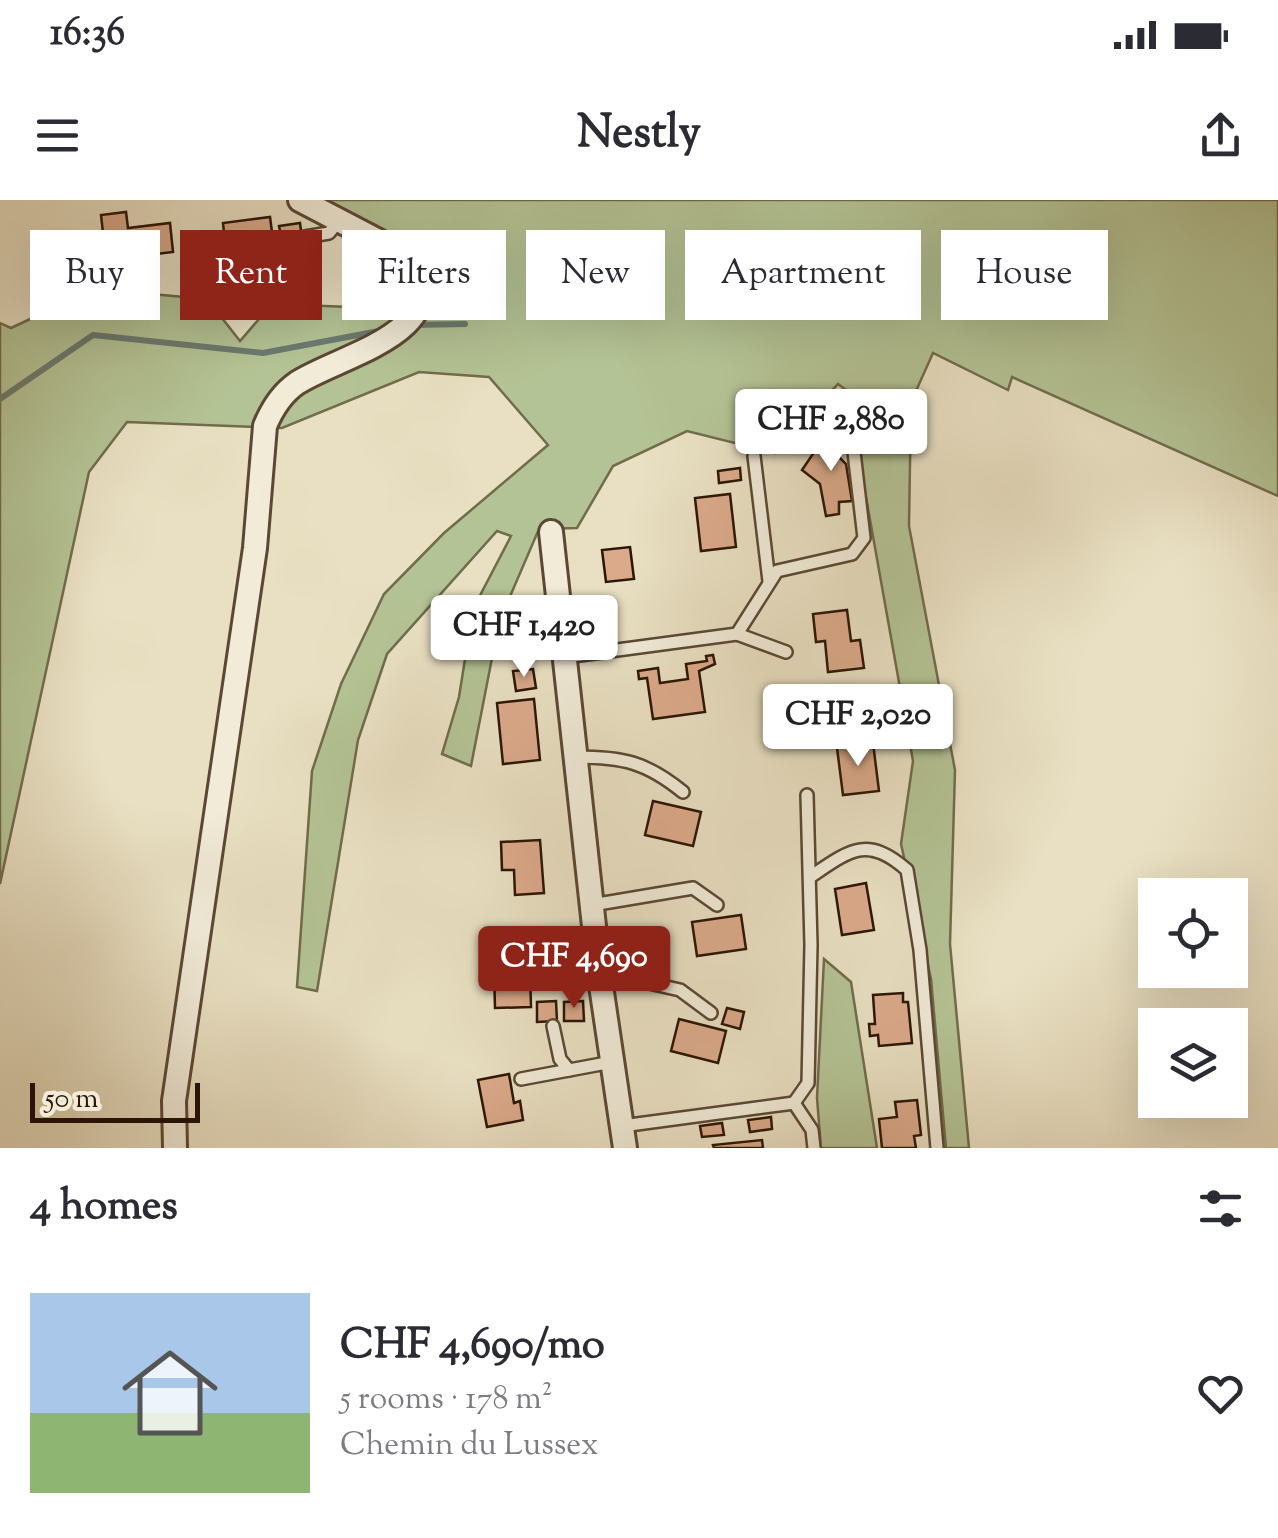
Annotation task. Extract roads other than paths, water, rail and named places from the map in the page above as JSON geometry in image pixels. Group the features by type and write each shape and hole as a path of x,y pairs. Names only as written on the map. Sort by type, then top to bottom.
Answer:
{"street":[{"path":"175,1148 174,1101 255,548 265,426 271,410 298,383 372,348 414,318 422,294 420,272 411,258 300,200"},
{"path":"551,532 600,972 623,1137"}],"lane":[{"path":"322,234 329,233 338,222"},
{"path":"737,634 777,571 852,554 864,538 854,452"},
{"path":"754,456 770,583"},
{"path":"565,657 737,634 786,652"},
{"path":"576,756 613,757 652,768 683,792"},
{"path":"623,1137 794,1102 808,1083 807,796"},
{"path":"810,877 837,859 866,849 883,849 907,870 920,950 937,1148"},
{"path":"592,904 694,888 717,906"},
{"path":"600,972 680,990 711,1013"},
{"path":"553,1026 560,1059 569,1070"},
{"path":"522,1079 612,1062"},
{"path":"794,1102 812,1130 814,1148"}],"waterway":[{"path":"411,325 465,324"},
{"path":"0,399 93,335 263,353 379,331"}]}
